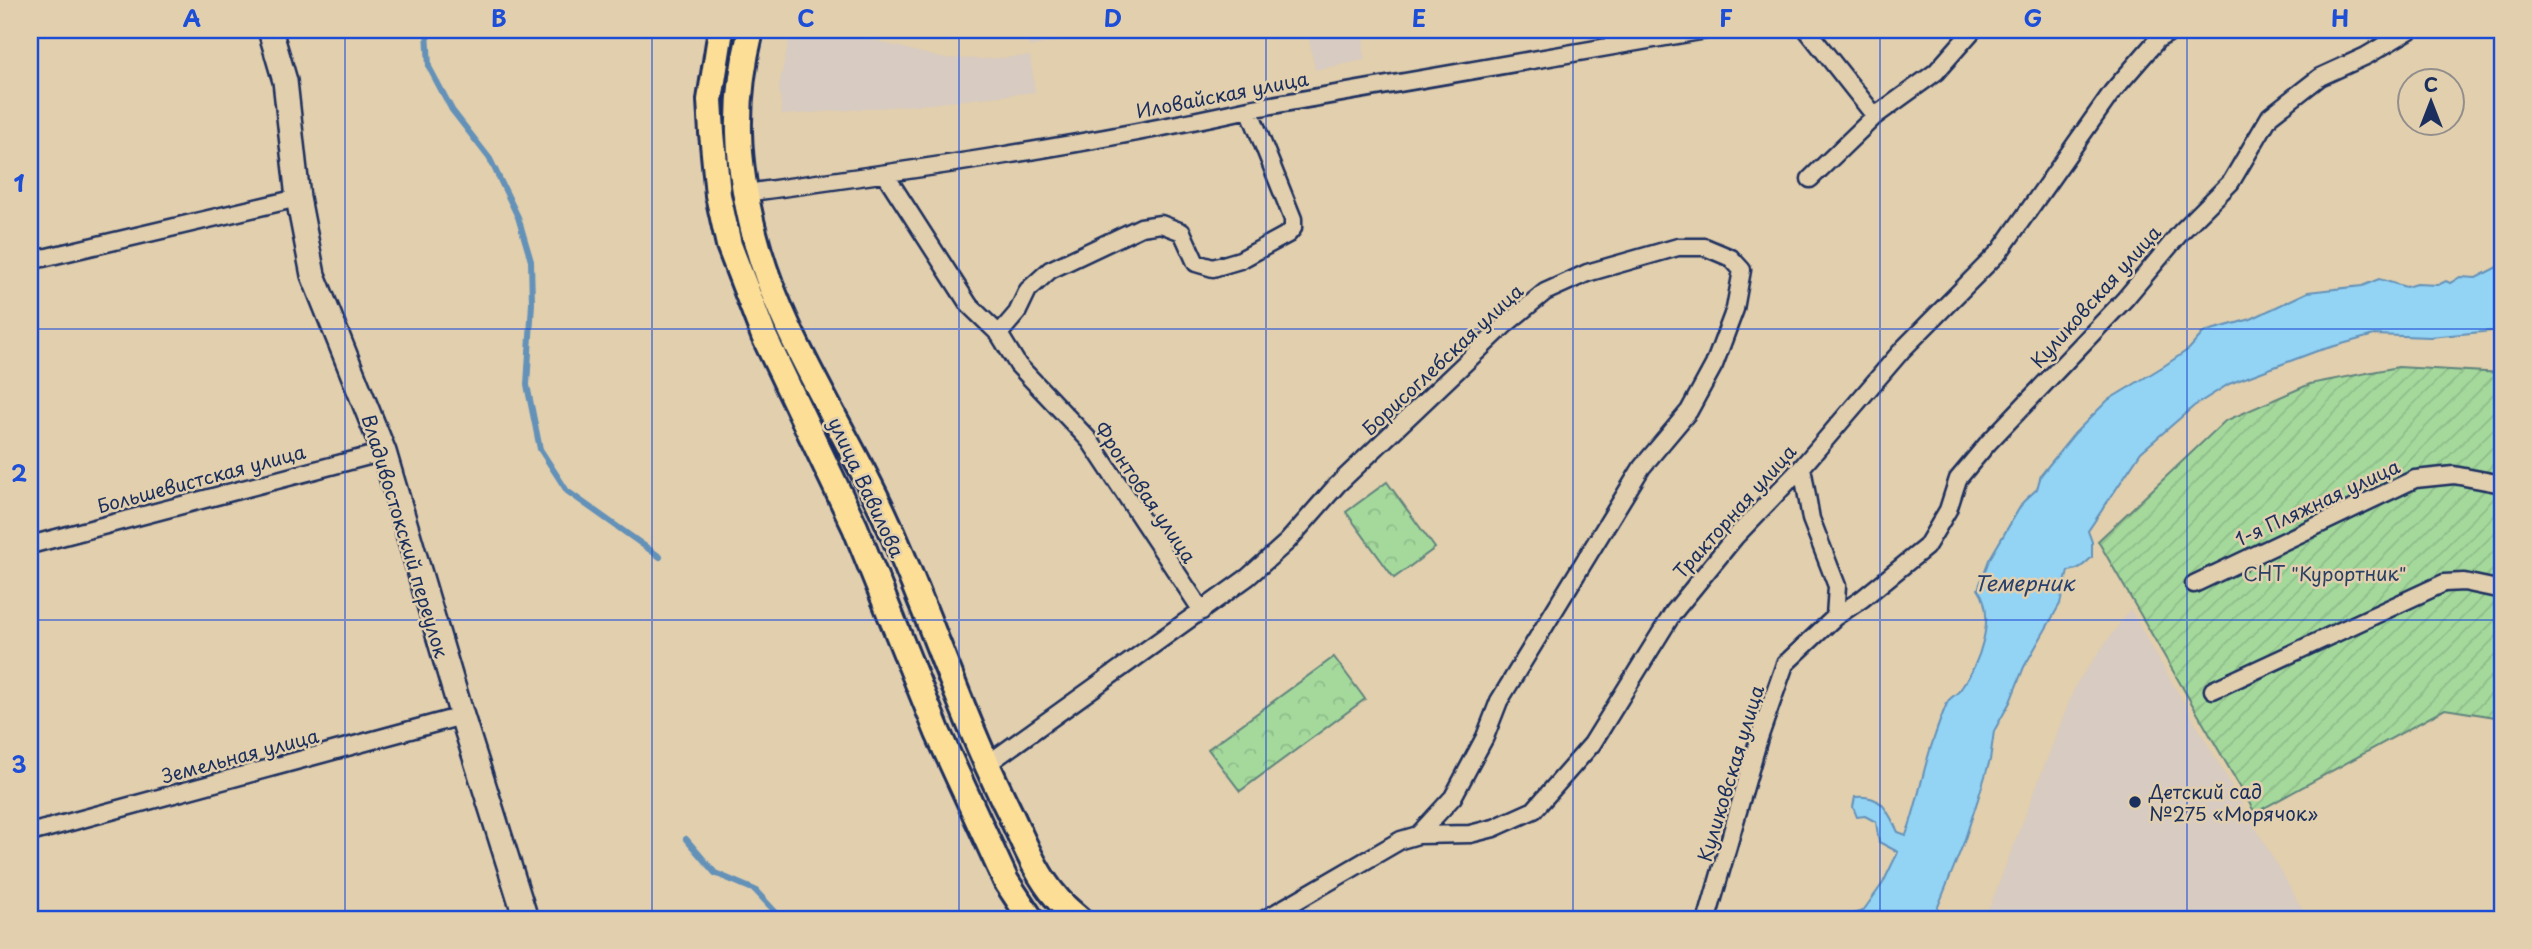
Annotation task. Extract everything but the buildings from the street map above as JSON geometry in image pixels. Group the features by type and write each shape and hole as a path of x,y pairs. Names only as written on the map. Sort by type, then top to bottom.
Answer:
{"main road":[{"name":"улица Вавилова","path":"721,30 710,100 718,195 729,245 764,336 855,527 959,780 1006,881 1031,919"},
{"name":"улица Вавилова","path":"751,30 741,68 737,132 745,193 768,278 788,325 883,512 986,765 1055,897 1079,919"}],"street":[{"name":"Владивостокский переулок","path":"270,30 285,82 298,198 313,275 384,452 462,716 526,919"},
{"name":"Иловайская улица","path":"745,193 884,174 1180,124 1250,109 1706,30"},
{"path":"1807,30 1875,116"},
{"path":"1810,179 1875,116 1936,72 1973,30"},
{"name":"Тракторная улица","path":"1265,919 1401,840 1418,835 1470,834 1494,828 1534,810 1592,744 1673,612 1735,537 1802,467 1903,349 2000,251 2112,92 2158,39 2174,30"},
{"name":"Куликовская улица","path":"1707,919 1759,738 1785,664 1835,617 1926,547 1948,510 1958,479 1988,443 2126,299 2181,232 2231,182 2270,116 2320,77 2366,56 2410,30"},
{"path":"999,334 1017,313 1028,290 1049,270 1141,228 1161,224 1182,232 1196,264 1213,268 1240,260 1288,234 1293,228 1293,219 1250,109"},
{"name":"Фронтовая улица","path":"884,174 969,305 999,334 1018,365 1090,441 1202,611"},
{"path":"30,261 298,198"},
{"name":"Борисоглебская улица","path":"986,765 1248,577 1287,542 1337,485 1505,325 1545,292 1587,273 1678,247 1705,247 1731,258 1742,270 1735,309 1714,365 1689,411 1642,467 1499,701 1485,737 1453,797 1418,835"},
{"name":"Большевистская улица","path":"30,545 384,452"},
{"path":"1802,467 1811,520 1837,586 1835,617"},
{"name":"1-я Пляжная улица","path":"2194,584 2415,479 2454,475 2502,484"},
{"path":"2213,690 2444,583 2464,582 2502,590"},
{"name":"Земельная улица","path":"30,834 462,716"}],"shaded area":[{"path":"791,30 837,30 940,58 1030,56 1035,92 930,104 782,115 779,86"},
{"path":"1027,30 1110,30 1029,47"},
{"path":"1307,30 1364,30 1364,60 1315,70"},
{"name":"Детский сад №275 «Морячок»","path":"2130,609 2308,919 1985,919 2076,684"}],"green space":[{"name":"СНТ \"Курортник\"","path":"2398,367 2502,373 2502,718 2445,709 2255,813 2098,541 2225,421 2310,384"},
{"path":"1387,482 1435,548 1394,578 1346,512"},
{"path":"1334,657 1365,699 1240,791 1208,749"}],"water":[{"name":"Темерник","path":"2502,266 2502,330 2430,337 2374,335 2317,351 2229,384 2194,406 2141,452 2088,531 2092,542 2092,557 2081,567 2068,571 2060,604 2024,667 2010,702 1994,731 1990,760 1978,799 1933,919 1852,919 1852,914 1863,911 1883,883 1898,852 1879,842 1876,822 1865,816 1857,817 1853,807 1855,797 1878,801 1887,810 1898,832 1906,835 1944,710 1948,701 1967,680 1979,654 1986,626 1986,613 1978,589 1989,560 2023,502 2037,489 2041,475 2074,434 2108,400 2189,349 2204,332 2251,319 2308,292 2362,286 2379,279 2406,287 2416,284 2438,285 2446,281 2450,283 2460,277 2476,278"}],"waterway":[{"path":"427,30 429,67 452,110 490,159 518,217 531,261 532,303 527,385 540,449 567,491 660,557"},
{"path":"686,839 715,873 755,890 782,919"}],"place":[{"name":"Детский сад №275 «Морячок»","path":"2135,802"}]}
